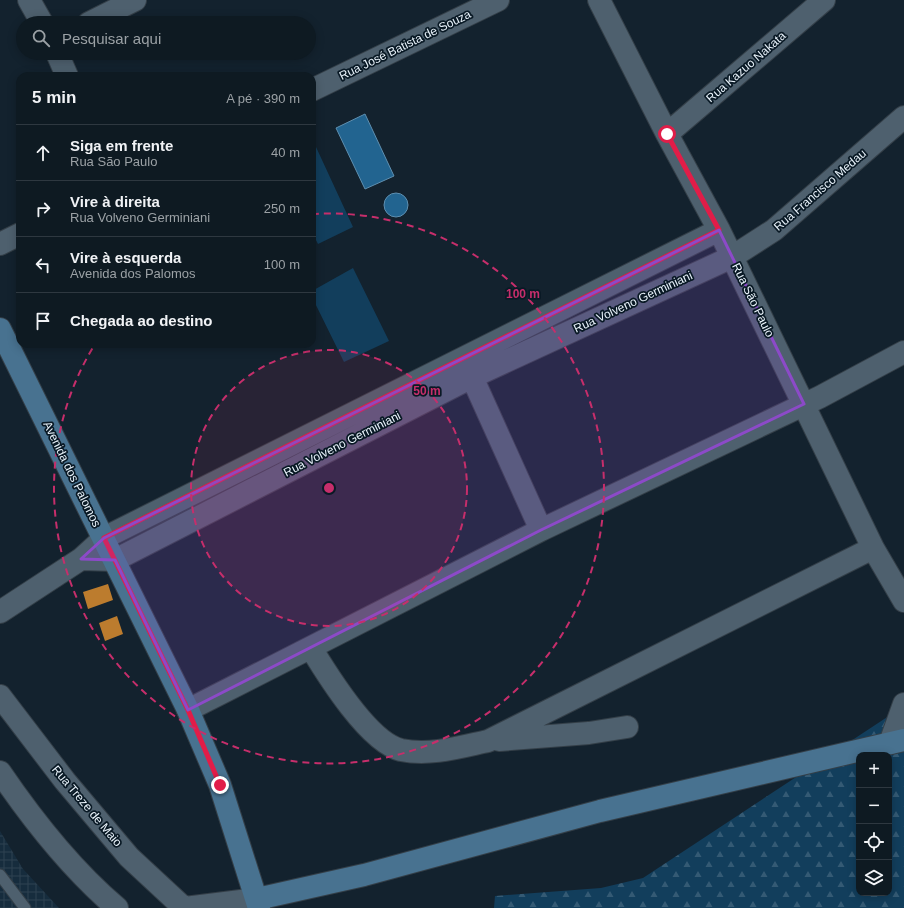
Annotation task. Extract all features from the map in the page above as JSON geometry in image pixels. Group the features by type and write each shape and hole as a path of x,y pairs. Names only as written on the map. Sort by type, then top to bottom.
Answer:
{"street":[{"path":"29,0 38,16"},
{"path":"103,16 135,0"},
{"name":"Rua José Batista de Souza","path":"316,88 498,0"},
{"name":"Rua Kazuo Nakata","path":"667,134 824,0"},
{"name":"Rua São Paulo","path":"606,3 667,134 719,230 873,548 904,601"},
{"path":"60,60 65,72"},
{"name":"Rua Francisco Medau","path":"732,257 774,230 904,117"},
{"name":"Rua Volveno Germiniani","path":"0,612 81,559 104,538 719,230"},
{"path":"0,244 16,236"},
{"name":"Rua Volveno Germiniani","path":"81,559 115,560 472,377 732,257"},
{"name":"Avenida dos Palomos","path":"0,329 188,710 220,785 258,903"},
{"path":"188,710 541,530 804,404 861,376 904,352"},
{"path":"472,377 541,530"},
{"path":"488,741 873,548"},
{"path":"311,648 354,712 375,735 400,750 436,752 488,741 589,733 627,727"},
{"name":"Rua Treze de Maio","path":"0,696 65,781 129,857 184,908"},
{"path":"184,908 258,903 600,811 897,742 904,704"},
{"path":"0,772 54,845 93,888 117,908"}],"lane":[{"path":"0,875 25,908"}],"highlighted area":[{"path":"719,230 804,404 541,530 188,710 115,560 81,559 104,538"}],"shaded area":[{"path":"365,114 394,176 365,189 336,128"},
{"path":"396,193 404,197 408,205 404,213 396,217 388,213 384,205 388,197"},
{"path":"0,831 23,869 59,908 0,908"}],"green space":[{"path":"316,147 353,227 318,244 316,240"},
{"path":"353,268 389,341 344,362 316,305 316,289"},
{"path":"904,706 904,908 494,908 495,896 601,888 643,878"}],"building":[{"path":"108,584 113,600 88,609 83,592"},
{"path":"117,616 123,634 105,641 99,623"}],"route":[{"path":"220,785 188,710 104,538 719,230 667,134"}]}
